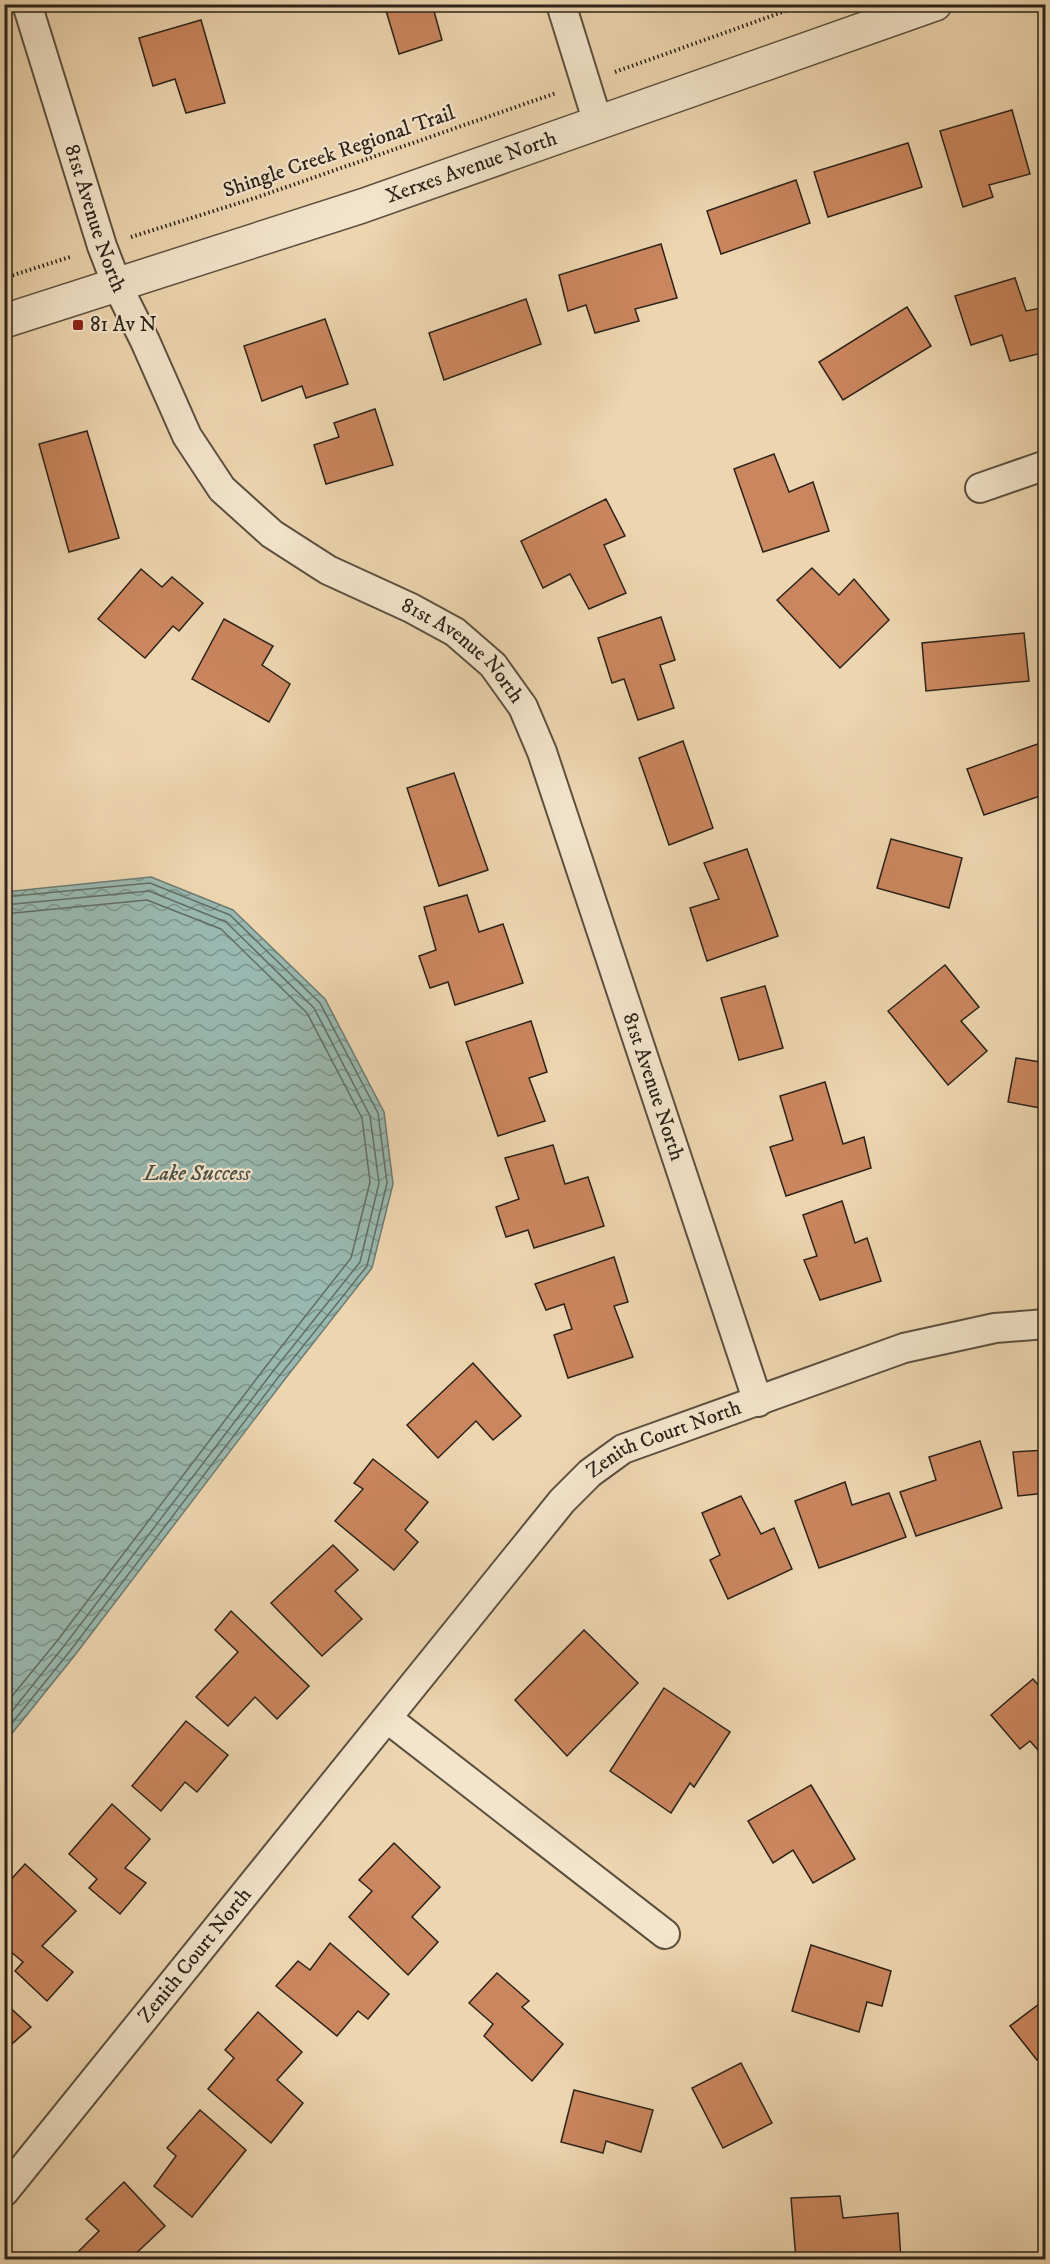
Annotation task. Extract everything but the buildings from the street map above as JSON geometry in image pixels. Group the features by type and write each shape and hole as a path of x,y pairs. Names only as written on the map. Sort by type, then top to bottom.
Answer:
{"street":[{"name":"81st Avenue North","path":"27,4 102,246 117,285 145,341 187,436 222,489 272,534 328,570 411,608 455,632 493,665 523,707 545,763 758,1402"},
{"path":"561,4 598,123"},
{"name":"Xerxes Avenue North","path":"4,321 362,206 934,4"},
{"path":"980,488 1046,465"},
{"name":"Zenith Court North","path":"4,2192 562,1501 590,1473 623,1449 904,1348 995,1328 1046,1324"},
{"path":"388,1719 665,1934"}],"path":[{"path":"615,72 806,4"},
{"name":"Shingle Creek Regional Trail","path":"131,237 269,193 556,93"},
{"path":"4,278 70,257"}],"water":[{"name":"Lake Success","path":"151,877 233,910 325,999 384,1112 393,1184 372,1268 75,1655 5,1742 5,892"}],"place":[{"name":"81 Av N","path":"78,325"}]}
